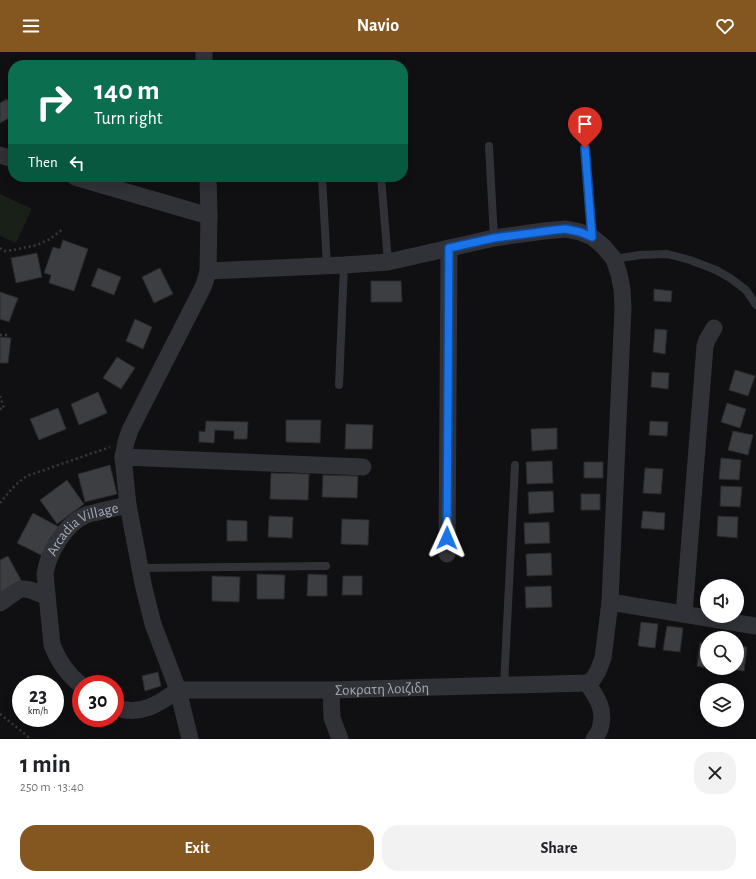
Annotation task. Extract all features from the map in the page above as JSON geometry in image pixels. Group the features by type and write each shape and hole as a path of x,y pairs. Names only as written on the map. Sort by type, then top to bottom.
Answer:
{"street":[{"path":"92,182 209,216"},
{"path":"190,739 178,690 153,624 144,588 128,505 125,449 130,430 204,285 208,271 208,182"},
{"path":"208,271 388,262 494,238 566,229 580,232 592,237 603,246 614,260 619,274 622,289 623,308 610,602 603,658 598,672 593,679 586,683 597,698 602,715 601,726 594,739"},
{"path":"446,554 449,248"},
{"path":"684,614 705,346 714,328"},
{"path":"125,449 363,467"},
{"name":"Arcadia Village","path":"72,676 56,655 52,645 45,574 46,565 58,542 77,520 87,515 128,505"},
{"name":"Arcadia Village","path":"0,604 22,589 36,573 46,565"},
{"path":"22,589 36,592 47,597"},
{"path":"610,602 756,626"},
{"name":"Σοκρατη λοιζιδη","path":"178,690 331,690 586,683"},
{"path":"124,710 134,711 150,708 164,701 178,690"},
{"path":"331,690 332,718 340,739"}],"lane":[{"path":"489,146 494,238"},
{"path":"585,148 592,237"},
{"path":"322,182 327,266"},
{"path":"381,182 388,262"},
{"path":"614,260 640,255 667,254 690,260 716,270 730,278 746,290 756,305"},
{"path":"339,385 344,265"},
{"path":"504,685 515,465"},
{"path":"140,568 326,566"}],"path":[{"path":"0,248 6,251 37,245 50,239 63,229"},
{"path":"0,335 8,335"},
{"path":"0,396 4,408 0,409"},
{"path":"0,503 21,480 27,476 125,449"},
{"path":"0,714 31,739"}],"shaded area":[{"path":"0,194 32,209 16,243 0,236"}],"building":[{"path":"7,99 8,101 8,119 0,123 0,103"},
{"path":"63,240 88,249 74,291 49,283 51,275 44,273 53,247 60,249"},
{"path":"37,253 42,277 16,283 11,258"},
{"path":"98,268 121,277 114,295 91,286"},
{"path":"160,268 173,294 154,303 142,277"},
{"path":"371,281 401,281 402,302 371,302"},
{"path":"654,289 672,291 671,302 654,301"},
{"path":"0,292 18,298 9,322 0,319"},
{"path":"135,319 152,327 143,349 126,341"},
{"path":"655,329 667,330 665,354 653,352"},
{"path":"0,337 11,338 8,363 0,363"},
{"path":"117,357 135,368 121,389 103,378"},
{"path":"735,370 755,376 748,396 729,390"},
{"path":"652,372 669,373 668,389 651,387"},
{"path":"98,392 107,413 79,425 71,404"},
{"path":"727,403 746,409 740,428 721,422"},
{"path":"58,408 66,429 39,440 30,419"},
{"path":"286,420 321,420 320,443 286,442"},
{"path":"206,421 248,422 247,439 234,439 234,431 215,430 214,443 199,442 199,431 205,432"},
{"path":"650,421 668,422 667,436 649,435"},
{"path":"346,424 373,425 372,449 345,449"},
{"path":"557,428 557,449 532,451 531,429"},
{"path":"733,431 753,435 748,455 728,450"},
{"path":"721,458 741,460 739,480 719,479"},
{"path":"552,461 553,483 527,484 526,462"},
{"path":"584,462 603,462 603,478 584,478"},
{"path":"110,465 117,494 85,502 78,474"},
{"path":"645,468 663,469 661,494 643,493"},
{"path":"271,473 309,474 308,500 270,499"},
{"path":"323,475 358,476 357,498 322,497"},
{"path":"67,480 84,504 57,524 40,500"},
{"path":"721,486 742,487 740,507 720,506"},
{"path":"553,491 554,512 529,514 528,492"},
{"path":"581,494 600,494 600,510 581,510"},
{"path":"643,511 665,513 664,530 641,528"},
{"path":"33,513 59,527 43,556 17,543"},
{"path":"269,516 293,517 292,538 268,537"},
{"path":"718,516 738,517 737,538 717,536"},
{"path":"342,519 369,520 368,545 341,544"},
{"path":"227,520 247,521 247,541 227,541"},
{"path":"549,522 550,543 525,544 524,523"},
{"path":"551,553 552,575 527,576 526,554"},
{"path":"8,556 22,582 0,594 0,560"},
{"path":"257,574 285,575 284,599 257,599"},
{"path":"308,574 327,575 327,596 307,596"},
{"path":"212,576 240,577 239,602 212,601"},
{"path":"343,576 362,576 362,595 342,595"},
{"path":"551,586 552,607 526,608 525,587"},
{"path":"641,622 658,624 655,648 638,646"},
{"path":"667,626 683,628 680,652 663,650"},
{"path":"700,643 700,667 697,666"},
{"path":"744,647 747,647 744,671"},
{"path":"158,672 161,686 145,691 142,676"}],"route":[{"path":"447,538 449,248 494,238 566,229 580,232 592,237 585,148"}]}
